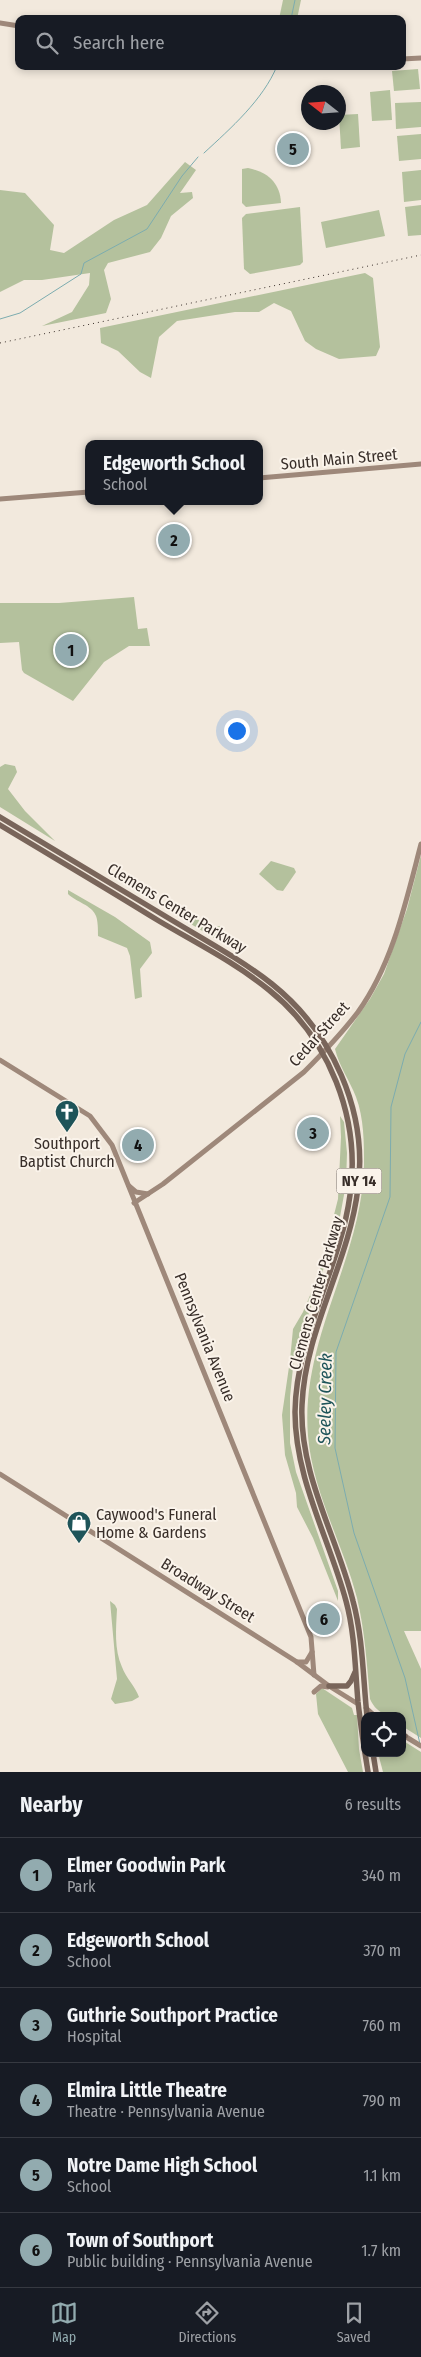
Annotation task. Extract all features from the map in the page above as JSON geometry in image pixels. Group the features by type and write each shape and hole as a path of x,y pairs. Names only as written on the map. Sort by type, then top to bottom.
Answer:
{"main road":[{"path":"0,23 15,25"},
{"path":"406,59 421,58"},
{"name":"South Main Street","path":"263,478 421,464"},
{"path":"0,499 85,492"},
{"name":"Clemens Center Parkway","path":"0,817 257,973 298,1008 344,1081 355,1119 359,1150 359,1184 352,1222 309,1355 303,1387 302,1420 306,1459 313,1484 354,1603 359,1629 366,1708"},
{"name":"Clemens Center Parkway","path":"0,825 258,982 297,1016 325,1051 348,1119 352,1144 352,1183 345,1221 302,1354 296,1386 296,1426 304,1478 347,1603 352,1629 361,1725"},
{"name":"Cedar Street","path":"134,1203 149,1194 298,1078 325,1051 358,1011 383,966 403,914 421,844"},
{"name":"Pennsylvania Avenue","path":"0,1060 90,1116 112,1144 134,1203 311,1637 314,1675"},
{"path":"128,1186 136,1192 149,1194"},
{"name":"Broadway Street","path":"0,1474 297,1662 331,1687 370,1712"},
{"path":"297,1662 303,1663 309,1660 312,1648"},
{"path":"314,1692 321,1686 347,1686 352,1681 356,1668"},
{"path":"366,1708 366,1712"},
{"path":"406,1737 421,1746"},
{"name":"Clemens Center Parkway","path":"366,1757 368,1772"},
{"path":"374,1757 376,1772"}],"green space":[{"path":"283,0 301,0 298,15 280,15"},
{"path":"418,69 420,89 394,91 392,71"},
{"path":"390,90 392,120 372,121 370,92"},
{"path":"421,102 421,127 396,129 395,103"},
{"path":"358,114 360,147 341,149 340,130 346,130 346,115"},
{"path":"421,134 421,159 399,161 397,136"},
{"path":"185,162 196,170 180,193 192,192 193,198 171,216 161,238 150,252 108,263 104,270 111,299 106,313 42,326 72,312 89,285 90,273 42,280 24,280 0,292 0,190 25,193 54,225 50,250 64,253 114,220 147,205"},
{"path":"248,168 261,172 271,179 278,189 281,203 246,207 242,203 242,169"},
{"path":"421,170 421,200 404,202 402,172"},
{"path":"421,205 421,235 408,236 405,207"},
{"path":"300,207 303,262 300,265 250,274 244,269 242,218 246,214"},
{"path":"379,210 385,236 326,248 321,222"},
{"path":"365,273 373,278 380,347 376,356 339,359 316,349 305,341 291,311 274,303 259,312 235,312 177,321 159,337 151,378 140,372 118,351 101,343 100,328"},
{"path":"134,597 138,629 147,628 150,646 129,646 104,662 73,701 24,673 19,642 0,643 0,603 59,603"},
{"path":"5,764 15,766 17,772 8,789 25,811 55,841 0,807 0,767"},
{"path":"421,855 421,1631 404,1631 421,1669 421,1738 406,1729 406,1712 381,1712 370,1699 360,1610 351,1578 316,1478 308,1436 308,1400 313,1366 353,1233 361,1200 364,1165 363,1131 359,1105 335,1049 370,999 384,974 407,909"},
{"path":"271,861 294,868 296,872 283,891 277,890 259,874"},
{"path":"68,890 115,917 150,942 152,953 140,969 142,997 135,999 130,956 127,948 98,936 97,920 94,912 68,894"},
{"path":"174,906 211,927 222,926 222,936 219,941 166,909"},
{"path":"340,1116 344,1122 347,1153 346,1184 339,1222 294,1358 290,1397 290,1443 296,1472 338,1591 338,1601 313,1538 297,1507 296,1493 285,1455 282,1415 293,1329 303,1312 319,1274 338,1199 341,1137"},
{"path":"110,1601 117,1609 116,1639 119,1660 139,1697 132,1701 115,1704 111,1699 117,1679"},
{"path":"322,1688 352,1708 354,1715 357,1715 359,1749 363,1772 348,1772 318,1714 316,1694"},
{"path":"406,1743 421,1752 421,1772 383,1772 379,1757 406,1757"}],"waterway":[{"path":"292,15 295,0"},
{"path":"204,153 255,102 275,70"},
{"path":"0,319 20,313 81,274 84,263 147,229 182,176 198,157"},
{"name":"Seeley Creek","path":"420,1744 405,1678 354,1533 335,1448 336,1352 390,1197 391,1107 405,1054 421,1022"}],"railway":[{"path":"0,343 421,255"}],"place":[{"name":"Notre Dame High School","path":"293,149"},
{"name":"Edgeworth School","path":"174,540"},
{"name":"Elmer Goodwin Park","path":"71,650"},
{"name":"Southport Baptist Church","path":"67,1133"},
{"name":"Guthrie Southport Practice","path":"313,1133"},
{"name":"Elmira Little Theatre","path":"138,1145"},
{"name":"Caywood's Funeral Home & Gardens","path":"79,1544"},
{"name":"Town of Southport","path":"324,1619"}]}
